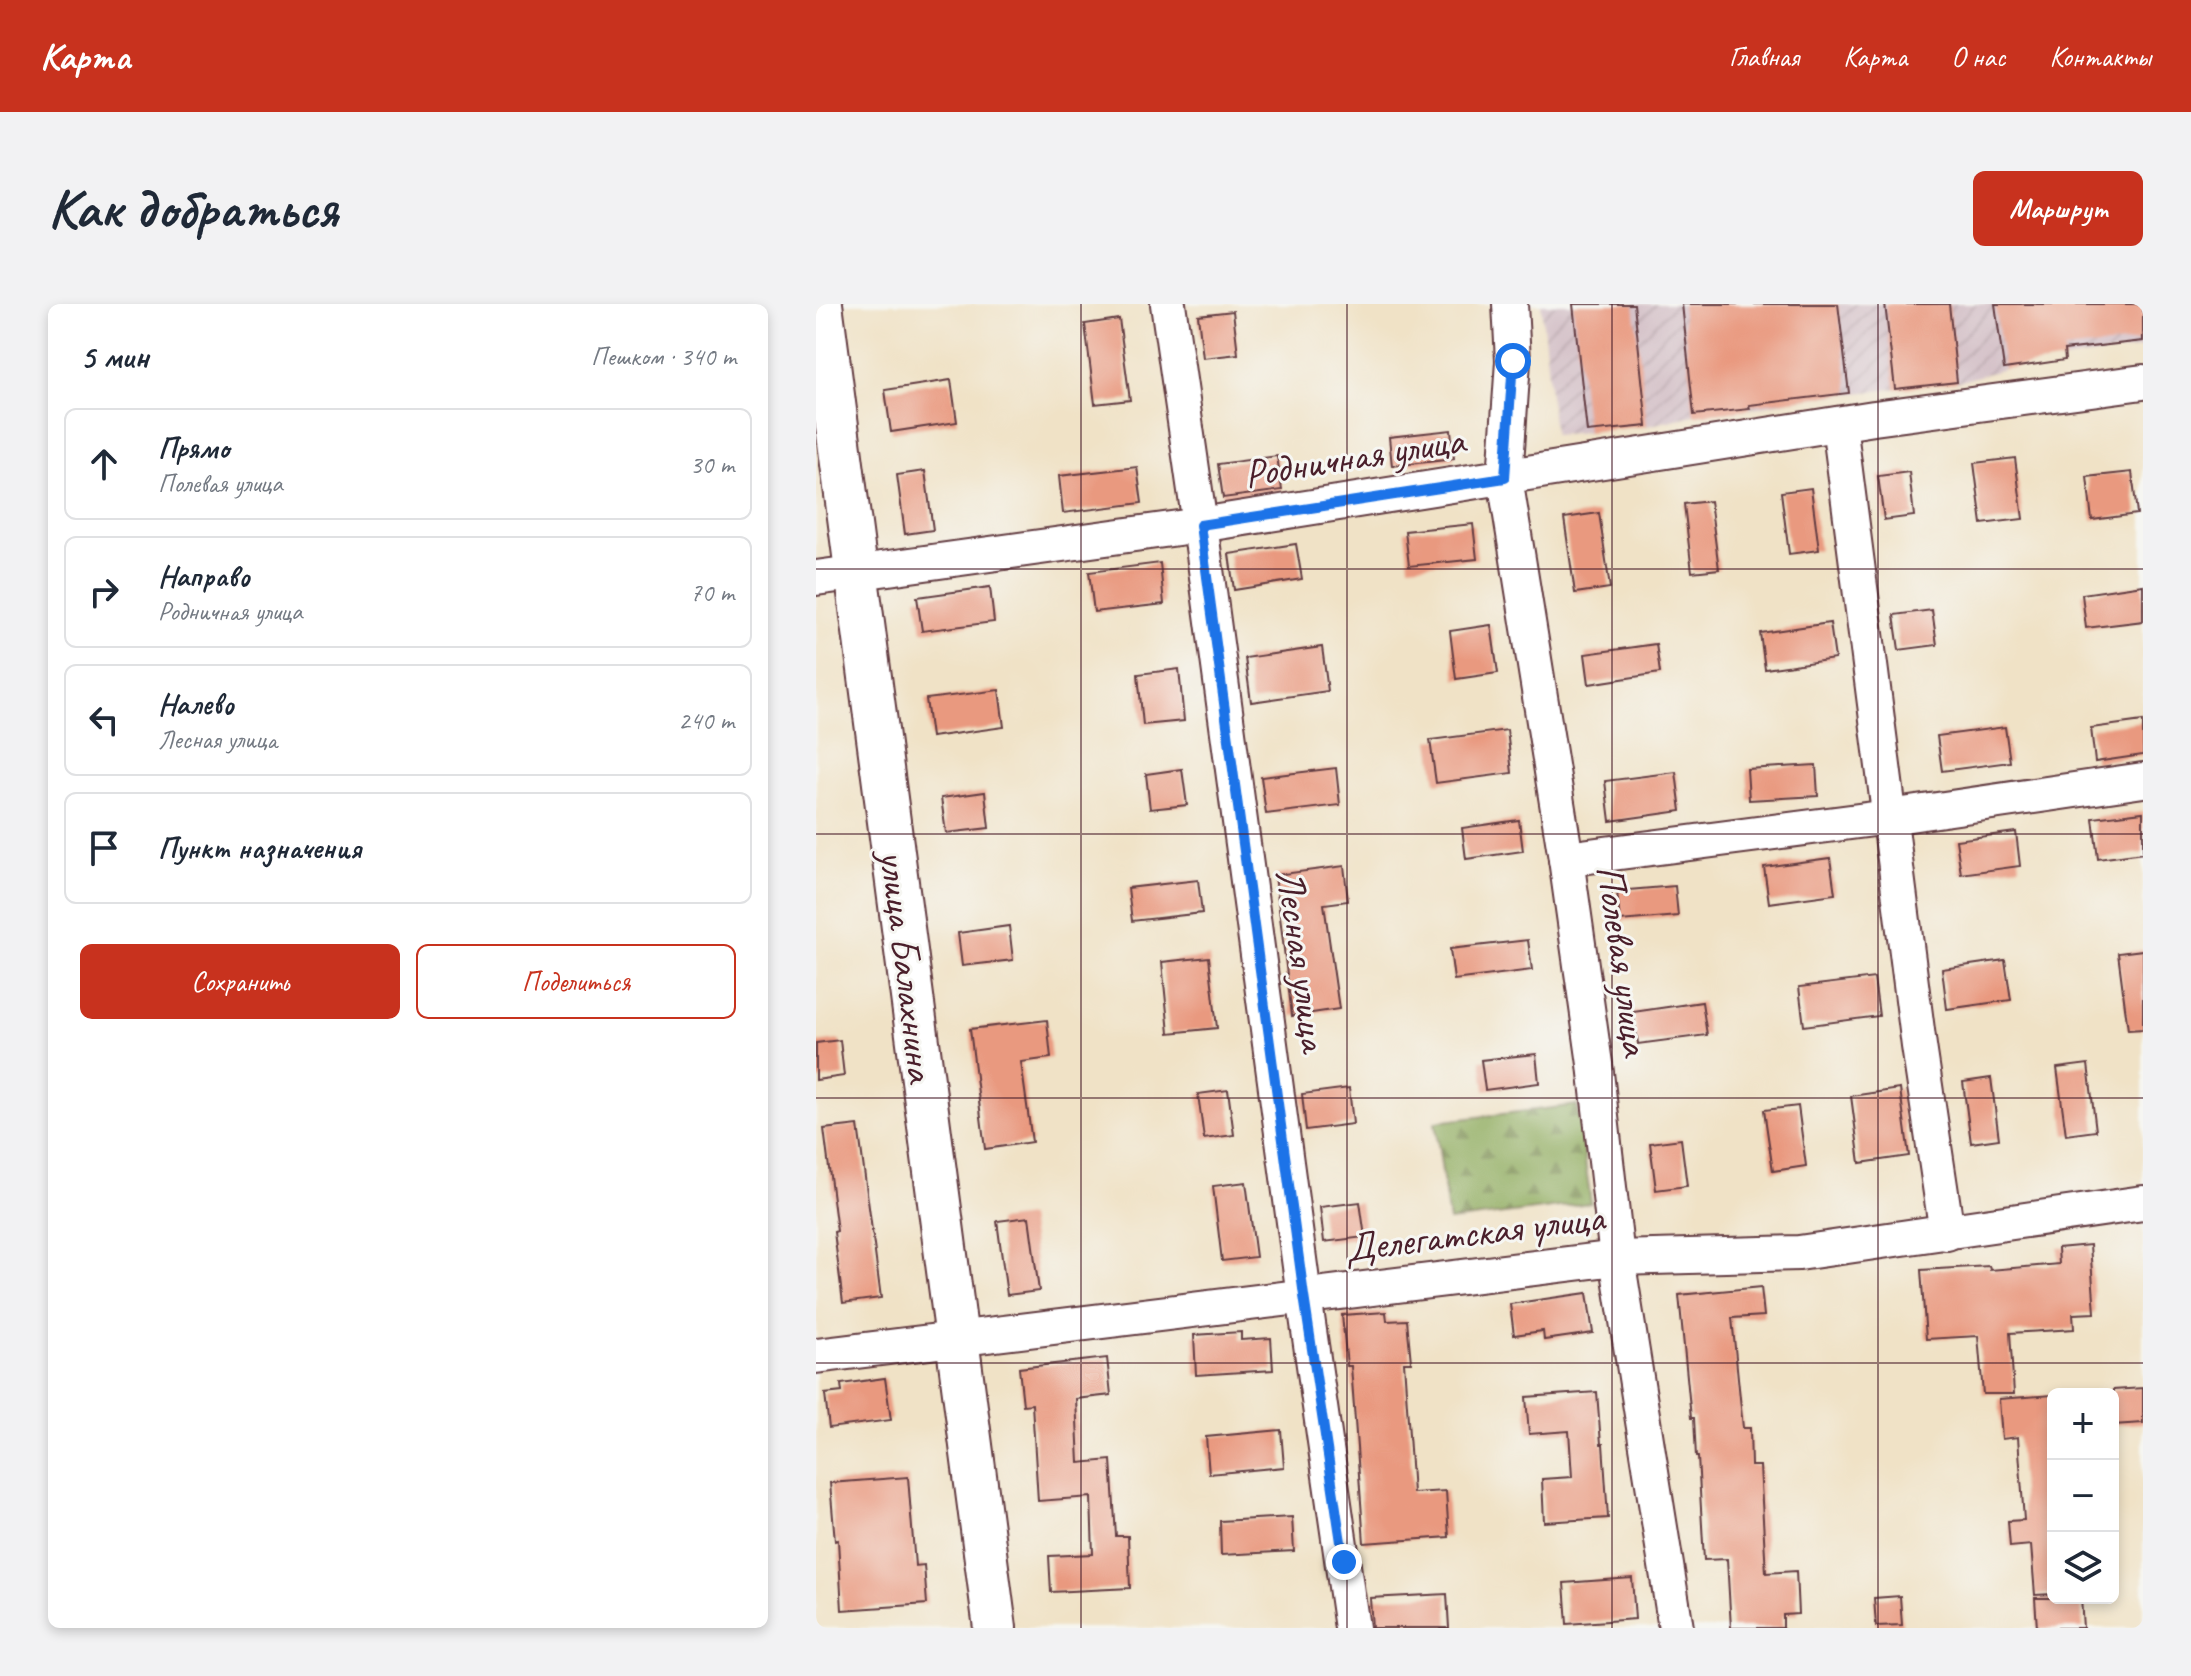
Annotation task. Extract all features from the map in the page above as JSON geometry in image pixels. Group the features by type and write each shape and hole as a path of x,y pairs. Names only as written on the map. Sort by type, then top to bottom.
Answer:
{"street":[{"name":"улица Балахнина","path":"821,304 995,1628"},
{"name":"Лесная улица","path":"1168,304 1352,1628"},
{"name":"Полевая улица","path":"1510,304 1513,361 1505,478 1566,859 1595,1064 1617,1258 1676,1628"},
{"name":"Родничная улица","path":"816,578 1200,525 1839,424 2143,382"},
{"path":"1839,424 1889,817 1947,1233"},
{"path":"1566,859 2143,780"},
{"name":"Делегатская улица","path":"816,1356 1617,1258 1799,1253 2143,1203"}],"shaded area":[{"path":"1541,304 2143,304 2143,348 2004,369 1957,382 1792,400 1750,409 1694,415 1647,426 1554,435"}],"green space":[{"path":"1577,1105 1591,1203 1449,1221 1435,1122"}],"building":[{"path":"1573,304 1634,304 1647,426 1587,432"},
{"path":"1682,304 1838,304 1849,393 1694,415"},
{"path":"1885,304 1949,304 1957,382 1895,389"},
{"path":"1995,304 2143,304 2143,341 2064,350 2065,360 2004,369"},
{"path":"1233,311 1238,354 1203,358 1198,315"},
{"path":"1119,319 1130,400 1095,404 1085,324"},
{"path":"951,380 957,422 891,432 885,390"},
{"path":"1451,430 1454,459 1392,466 1389,437"},
{"path":"1277,456 1282,490 1223,498 1218,464"},
{"path":"2015,458 2023,519 1982,524 1974,463"},
{"path":"1137,467 1142,503 1063,513 1059,476"},
{"path":"925,471 933,530 905,534 897,475"},
{"path":"1909,472 1914,516 1884,520 1878,476"},
{"path":"2132,472 2137,514 2092,520 2087,477"},
{"path":"1811,488 1819,550 1789,554 1781,492"},
{"path":"1710,501 1719,569 1692,572 1684,504"},
{"path":"1599,513 1610,588 1575,593 1564,518"},
{"path":"1473,524 1477,559 1409,566 1405,531"},
{"path":"1296,544 1302,579 1234,590 1229,554"},
{"path":"1160,563 1164,604 1094,612 1089,572"},
{"path":"2143,585 2143,621 2086,628 2082,594"},
{"path":"990,587 994,622 922,631 917,597"},
{"path":"1932,610 1937,645 1899,650 1894,615"},
{"path":"1830,623 1835,659 1765,669 1760,633"},
{"path":"1491,625 1498,673 1456,679 1450,631"},
{"path":"1656,644 1660,673 1589,684 1585,654"},
{"path":"1322,647 1328,691 1251,702 1245,658"},
{"path":"1179,669 1184,721 1143,725 1138,674"},
{"path":"999,690 1004,727 931,737 926,699"},
{"path":"2143,721 2143,755 2095,762 2091,728"},
{"path":"2005,727 2010,762 1942,771 1937,736"},
{"path":"1507,730 1512,773 1436,783 1430,740"},
{"path":"1816,765 1818,796 1749,800 1747,769"},
{"path":"1336,768 1340,805 1266,814 1261,777"},
{"path":"1182,769 1187,805 1150,809 1146,774"},
{"path":"1676,772 1681,811 1610,821 1605,781"},
{"path":"985,792 989,828 946,833 941,798"},
{"path":"2143,812 2143,853 2098,859 2093,818"},
{"path":"1519,820 1523,851 1466,859 1462,828"},
{"path":"2016,832 2020,866 1961,874 1956,840"},
{"path":"1830,858 1835,894 1769,903 1764,867"},
{"path":"1344,866 1348,901 1324,904 1339,1009 1292,1016 1275,875"},
{"path":"1198,880 1202,913 1132,921 1128,888"},
{"path":"1675,886 1678,916 1620,921 1617,891"},
{"path":"1009,926 1013,960 962,966 958,933"},
{"path":"1528,940 1532,970 1454,980 1450,949"},
{"path":"2143,950 2143,1029 2128,1030 2118,953"},
{"path":"1209,957 1217,1028 1169,1033 1162,962"},
{"path":"2005,960 2011,1000 1947,1009 1942,969"},
{"path":"1874,978 1879,1016 1804,1026 1799,987"},
{"path":"1702,1002 1707,1035 1638,1044 1633,1012"},
{"path":"1047,1020 1051,1058 1021,1062 1032,1142 985,1149 970,1029"},
{"path":"840,1040 844,1076 816,1080 816,1043"},
{"path":"1536,1054 1539,1083 1485,1090 1481,1060"},
{"path":"2088,1064 2096,1131 2066,1135 2057,1068"},
{"path":"1991,1078 1999,1139 1971,1143 1963,1082"},
{"path":"1349,1088 1353,1124 1306,1130 1302,1094"},
{"path":"1900,1089 1909,1156 1860,1163 1851,1096"},
{"path":"1228,1090 1234,1135 1204,1139 1198,1094"},
{"path":"1798,1106 1806,1166 1773,1171 1764,1110"},
{"path":"858,1125 881,1298 843,1303 824,1129"},
{"path":"1681,1139 1687,1186 1656,1190 1650,1143"},
{"path":"1246,1182 1256,1257 1222,1261 1213,1186"},
{"path":"1360,1202 1365,1237 1324,1242 1320,1207"},
{"path":"1029,1217 1039,1291 1007,1295 997,1221"},
{"path":"2090,1245 2095,1313 2073,1314 2074,1329 2010,1333 2014,1394 1983,1394 1978,1336 1926,1339 1921,1270 1989,1266 1990,1270 2059,1264 2058,1248"},
{"path":"1761,1287 1764,1316 1732,1318 1743,1428 1750,1428 1751,1466 1760,1466 1766,1573 1796,1571 1798,1614 1783,1615 1783,1628 1731,1628 1727,1559 1704,1560 1698,1457 1694,1418 1691,1418 1679,1295"},
{"path":"1587,1293 1593,1333 1544,1340 1543,1331 1514,1335 1510,1304"},
{"path":"1386,1312 1387,1321 1407,1320 1411,1362 1404,1362 1413,1493 1446,1491 1449,1537 1364,1543 1351,1366 1347,1366 1342,1315"},
{"path":"1241,1332 1241,1340 1271,1338 1273,1370 1196,1375 1194,1335"},
{"path":"1107,1358 1111,1395 1076,1399 1079,1463 1111,1460 1116,1536 1128,1536 1130,1588 1051,1592 1049,1556 1093,1554 1091,1497 1038,1501 1032,1404 1023,1405 1019,1368"},
{"path":"885,1378 891,1420 829,1428 825,1394 842,1392 841,1384"},
{"path":"2143,1388 2143,1423 2119,1425 2119,1390"},
{"path":"1597,1392 1608,1518 1544,1522 1542,1479 1572,1477 1569,1431 1529,1434 1526,1397"},
{"path":"2047,1395 2047,1594 2035,1595 2031,1545 2010,1547 2008,1521 2024,1520 2018,1437 2002,1439 1999,1399"},
{"path":"1281,1430 1284,1467 1209,1474 1206,1437"},
{"path":"908,1477 915,1566 924,1565 927,1604 842,1610 838,1540 835,1541 830,1483"},
{"path":"1292,1517 1294,1551 1221,1555 1220,1521"},
{"path":"1632,1578 1635,1619 1567,1624 1564,1583"},
{"path":"1447,1594 1449,1628 1372,1628 1370,1598"},
{"path":"1900,1596 1902,1625 1876,1626 1874,1598"},
{"path":"2035,1598 2047,1598 2047,1604 2081,1604 2083,1628 2037,1628"}],"route":[{"path":"1344,1562 1304,1296 1200,525 1505,478 1513,361"}]}
